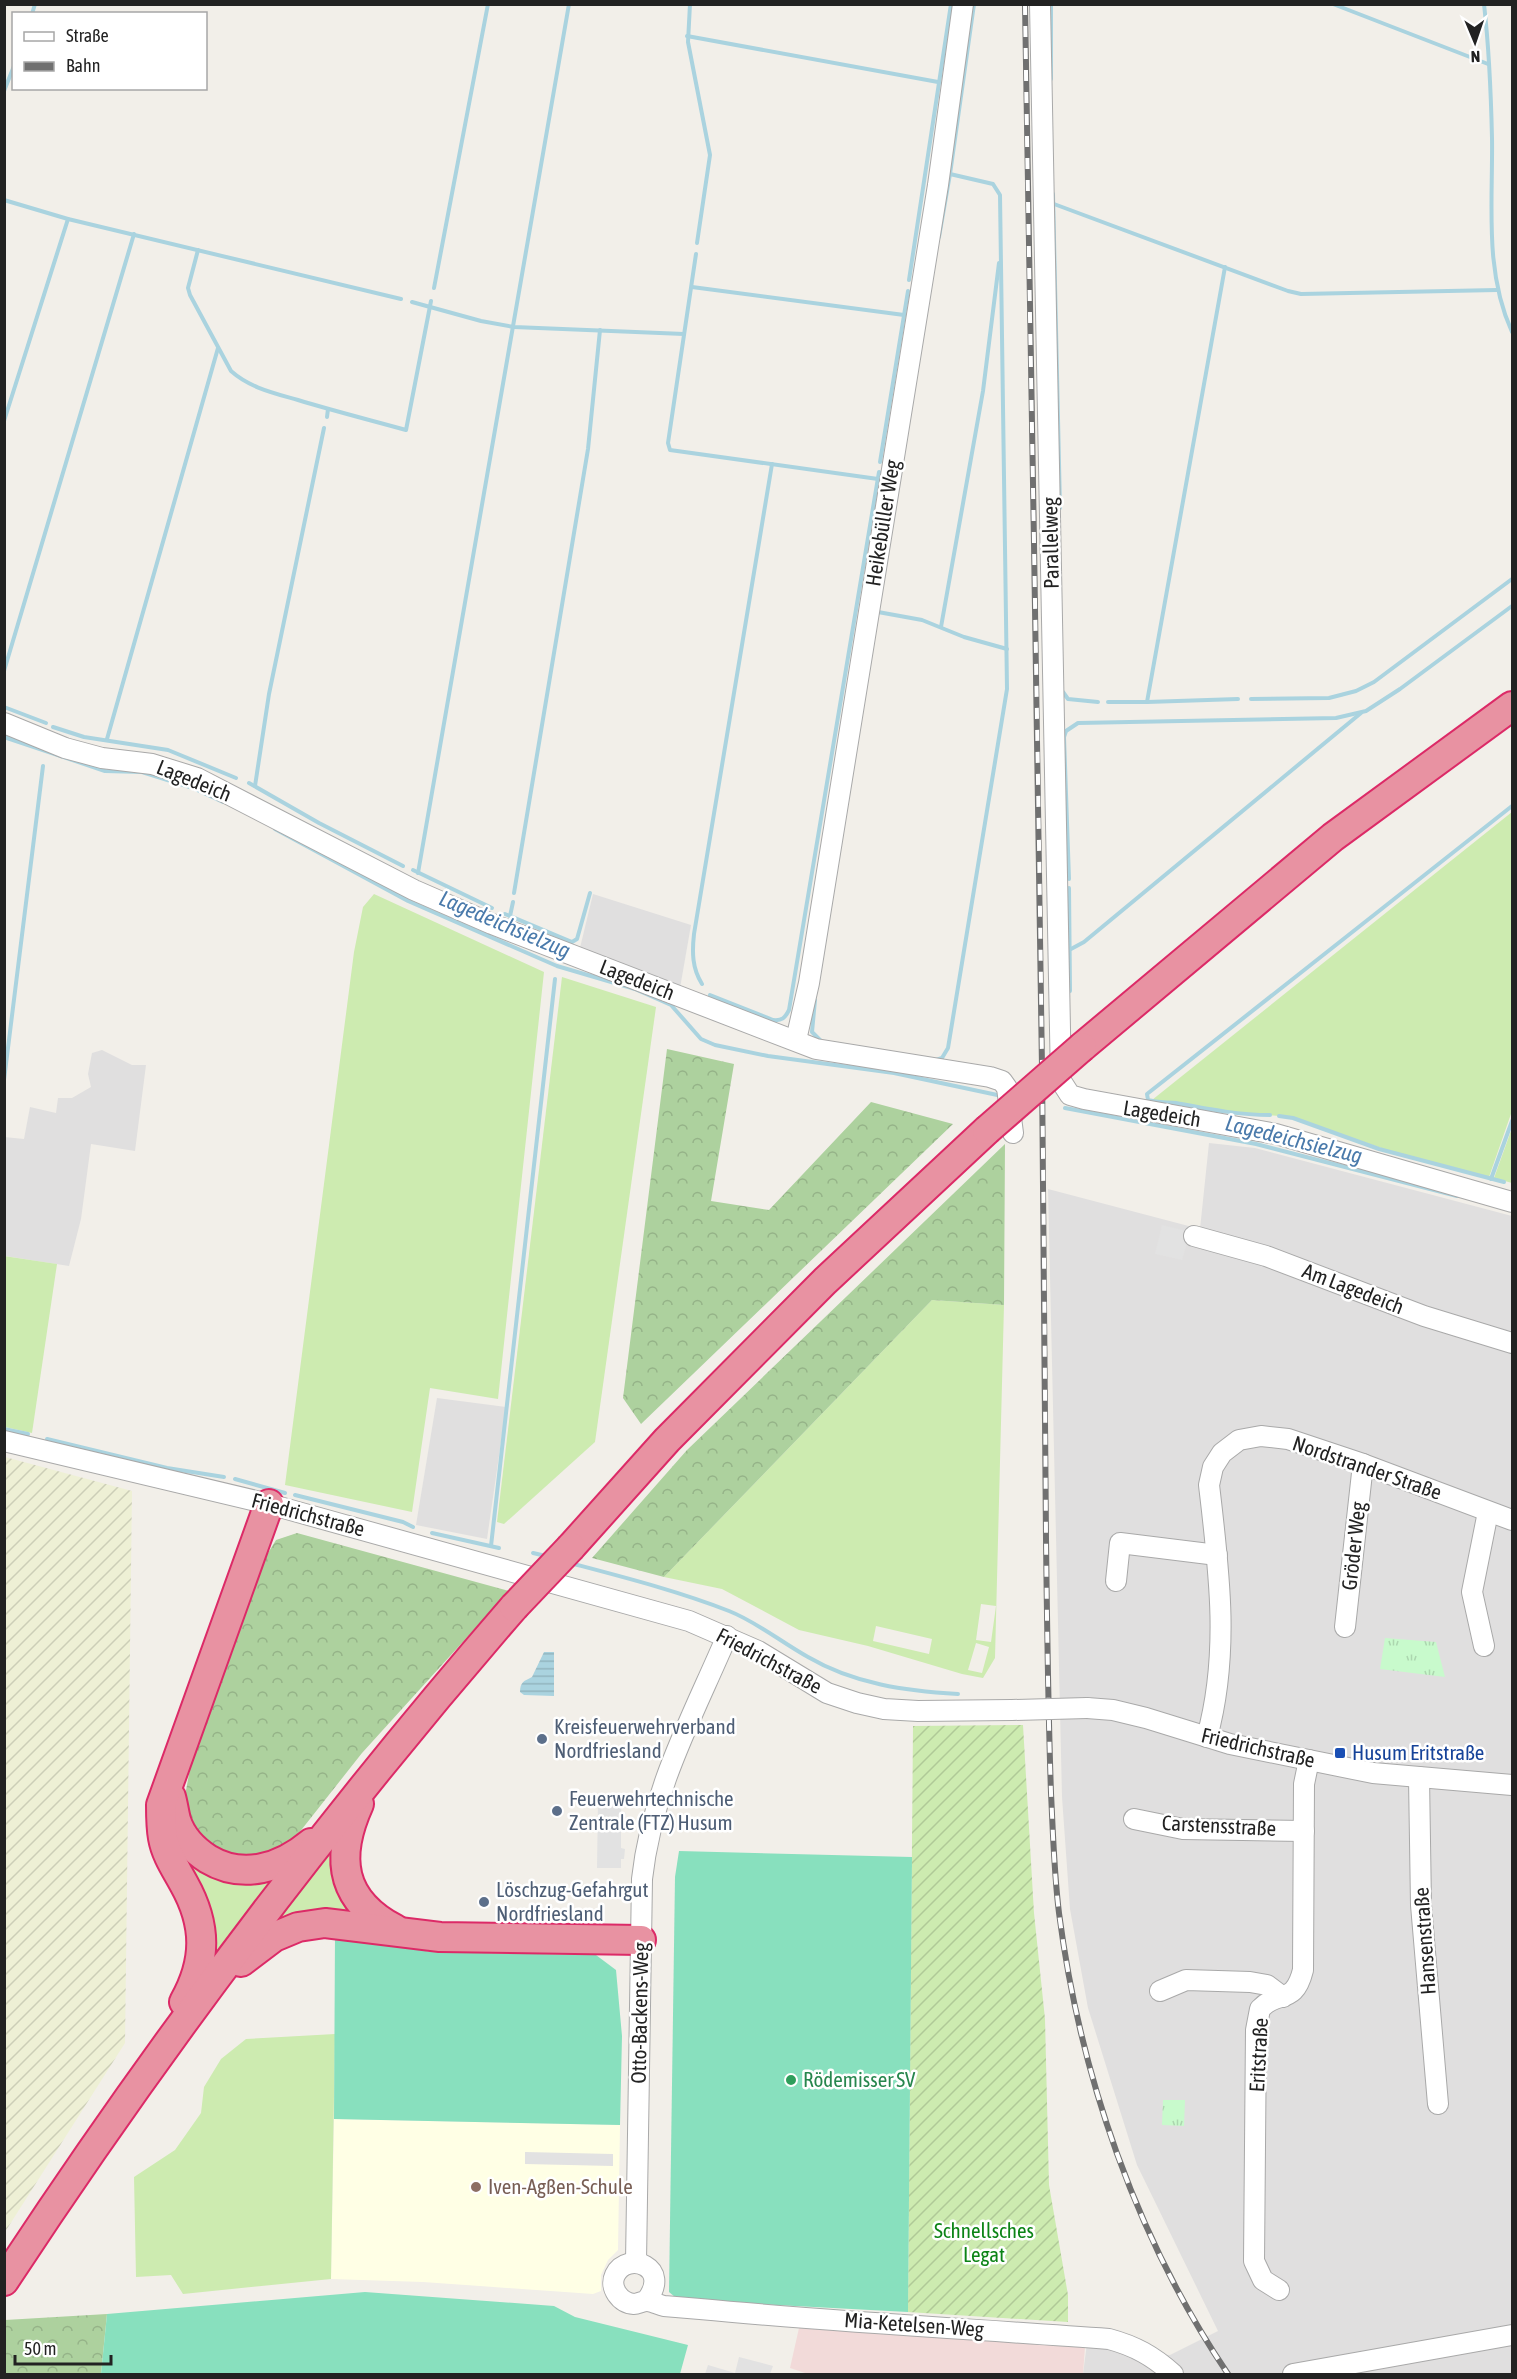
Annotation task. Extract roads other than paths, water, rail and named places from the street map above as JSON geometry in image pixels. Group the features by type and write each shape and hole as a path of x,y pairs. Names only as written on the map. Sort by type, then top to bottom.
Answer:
{"highway":[{"path":"4,2281 141,2079 333,1824 514,1607 667,1440 817,1289 1000,1131 1082,1047 1333,837 1512,705"},
{"path":"141,2079 190,1990 200,1966 203,1945 199,1918 163,1838 161,1805 269,1504"},
{"path":"372,1777 350,1825 345,1854 348,1878 357,1900 380,1921 405,1934"},
{"path":"168,1781 176,1821 186,1840 200,1854 222,1867 248,1871 272,1867 297,1854 333,1824"},
{"path":"203,1996 250,1953 274,1937 298,1927 325,1923 440,1937 641,1940"}],"street":[{"name":"Heikebüller Weg","path":"796,1040 809,983 936,196 963,4"},
{"name":"Parallelweg","path":"1040,4 1061,1081"},
{"name":"Lagedeich","path":"4,723 64,748 102,758 152,764 197,778 414,890 492,924 816,1048 990,1077 1002,1082 1009,1097 1000,1131"},
{"name":"Lagedeich","path":"1061,1081 1070,1095 1084,1099 1276,1134 1512,1202"},
{"name":"Am Lagedeich","path":"1194,1236 1266,1256 1424,1316 1512,1343"},
{"name":"Nordstrander Straße","path":"1217,1555 1209,1485 1213,1467 1222,1453 1239,1440 1261,1436 1288,1439 1363,1464 1512,1520"},
{"name":"Friedrichstraße","path":"4,1441 269,1504 689,1621 758,1651 828,1692 857,1703 884,1709 918,1711 1087,1708 1113,1710 1207,1737 1373,1773 1512,1785"},
{"name":"Gröder Weg","path":"1345,1627 1363,1464"},
{"path":"1484,1646 1472,1592 1488,1512"},
{"path":"1116,1581 1120,1543 1217,1555 1222,1614 1222,1649 1214,1711 1207,1737"},
{"name":"Otto-Backens-Weg","path":"636,2262 642,1879 653,1815 664,1780 727,1636"},
{"name":"Eritstraße","path":"1279,2290 1263,2280 1254,2261 1256,2030 1260,2009 1272,2000 1283,1997 1296,1989 1303,1970 1304,1784 1309,1760"},
{"name":"Hansenstraße","path":"1419,1778 1421,1905 1438,2103"},
{"name":"Carstensstraße","path":"1134,1819 1183,1829 1304,1831"},
{"path":"1160,1991 1186,1980 1250,1982 1267,1985 1283,1997"},
{"path":"636,2262 647,2266 655,2279 654,2291 646,2301"},
{"name":"Mia-Ketelsen-Weg","path":"636,2262 622,2265 614,2276 614,2290 623,2301 636,2304 646,2301 713,2310 1109,2338 1136,2347 1156,2359 1173,2374"},
{"path":"1293,2374 1512,2335"}],"water":[{"path":"544,1652 554,1652 554,1696 524,1695 520,1692 522,1684 532,1677"}],"waterway":[{"path":"33,12 35,4"},
{"path":"434,288 488,4"},
{"path":"418,873 569,4"},
{"path":"690,4 688,42 710,155 697,243"},
{"path":"909,280 951,4"},
{"path":"939,237 974,4"},
{"path":"1051,4 1051,79"},
{"path":"1333,4 1488,64"},
{"path":"1484,4 1491,105 1491,212 1494,261 1503,309 1512,332"},
{"path":"687,36 938,82"},
{"path":"4,91 12,71"},
{"path":"936,1060 942,1058 948,1048 1007,689 1000,195 993,184 950,174"},
{"path":"1053,194 1060,508"},
{"path":"4,200 68,219 401,299"},
{"path":"1054,204 1301,294 1497,290"},
{"path":"4,421 68,219"},
{"path":"4,671 134,234"},
{"path":"198,250 188,288 231,371 246,382 271,392 406,430 431,301"},
{"path":"696,254 668,443 670,450 878,479"},
{"path":"941,627 983,391 999,263"},
{"path":"1108,702 1147,702 1225,267"},
{"path":"692,287 904,315"},
{"path":"880,462 908,291"},
{"path":"412,302 481,321 514,327 684,334"},
{"path":"514,893 588,449 600,330"},
{"path":"107,739 218,348"},
{"path":"327,417 328,409"},
{"path":"255,786 269,694 324,428"},
{"path":"702,984 696,972 694,960 694,934 772,464"},
{"path":"710,995 773,1020 783,1018 789,1010 879,472"},
{"path":"1251,699 1329,698 1356,691 1374,682 1512,579"},
{"path":"1069,879 1064,737 1066,731 1078,723 1336,718 1366,711 1400,689 1512,606"},
{"path":"878,612 922,620 964,637 1007,649"},
{"path":"1063,692 1068,699 1098,702"},
{"path":"1147,702 1238,699"},
{"path":"4,707 46,723"},
{"path":"1071,949 1084,942 1361,713"},
{"path":"53,727 84,737 168,750 236,778"},
{"name":"Lagedeichsielzug","path":"4,737 105,771 142,772 193,788 223,802"},
{"path":"4,1080 43,766"},
{"path":"249,783 319,823 403,866"},
{"path":"1270,1115 1235,1113 1176,1103 1155,1102 1148,1100 1147,1094 1512,806"},
{"name":"Lagedeichsielzug","path":"275,829 408,901 557,966 635,989 671,1005 701,1039 715,1045 768,1056 894,1073 1002,1096"},
{"path":"413,870 492,908"},
{"path":"1069,888 1070,991"},
{"path":"505,914 572,942 577,939 590,893"},
{"path":"510,916 513,902"},
{"path":"491,1546 555,979"},
{"path":"815,1000 812,1032 821,1041"},
{"name":"Lagedeichsielzug","path":"1065,1108 1256,1144 1457,1196"},
{"path":"1279,1116 1293,1118 1379,1149 1504,1182"},
{"path":"1491,1179 1512,1121"},
{"path":"4,1429 28,1434"},
{"path":"47,1439 167,1468 224,1477"},
{"path":"235,1479 285,1493"},
{"path":"295,1495 403,1522 413,1527"},
{"path":"432,1533 499,1548"},
{"path":"533,1553 546,1556"},
{"path":"570,1563 670,1591 729,1611 759,1626 808,1657 844,1674 900,1688 958,1694"}],"railway":[{"path":"1025,4 1040,935 1048,1666 1056,1883 1069,1974 1081,2034 1097,2094 1117,2153 1166,2267 1195,2322 1228,2374"}],"place":[{"name":"Kreisfeuerwehrverband Nordfriesland","path":"542,1739"},
{"name":"Husum Eritstraße","path":"1340,1753"},
{"name":"Feuerwehrtechnische Zentrale (FTZ) Husum","path":"557,1811"},
{"name":"Löschzug-Gefahrgut Nordfriesland","path":"484,1902"},
{"name":"Rödemisser SV","path":"791,2080"},
{"name":"Iven-Agßen-Schule","path":"476,2187"}],"park label":[{"name":"Schnellsches Legat","path":"984,2243"}]}
